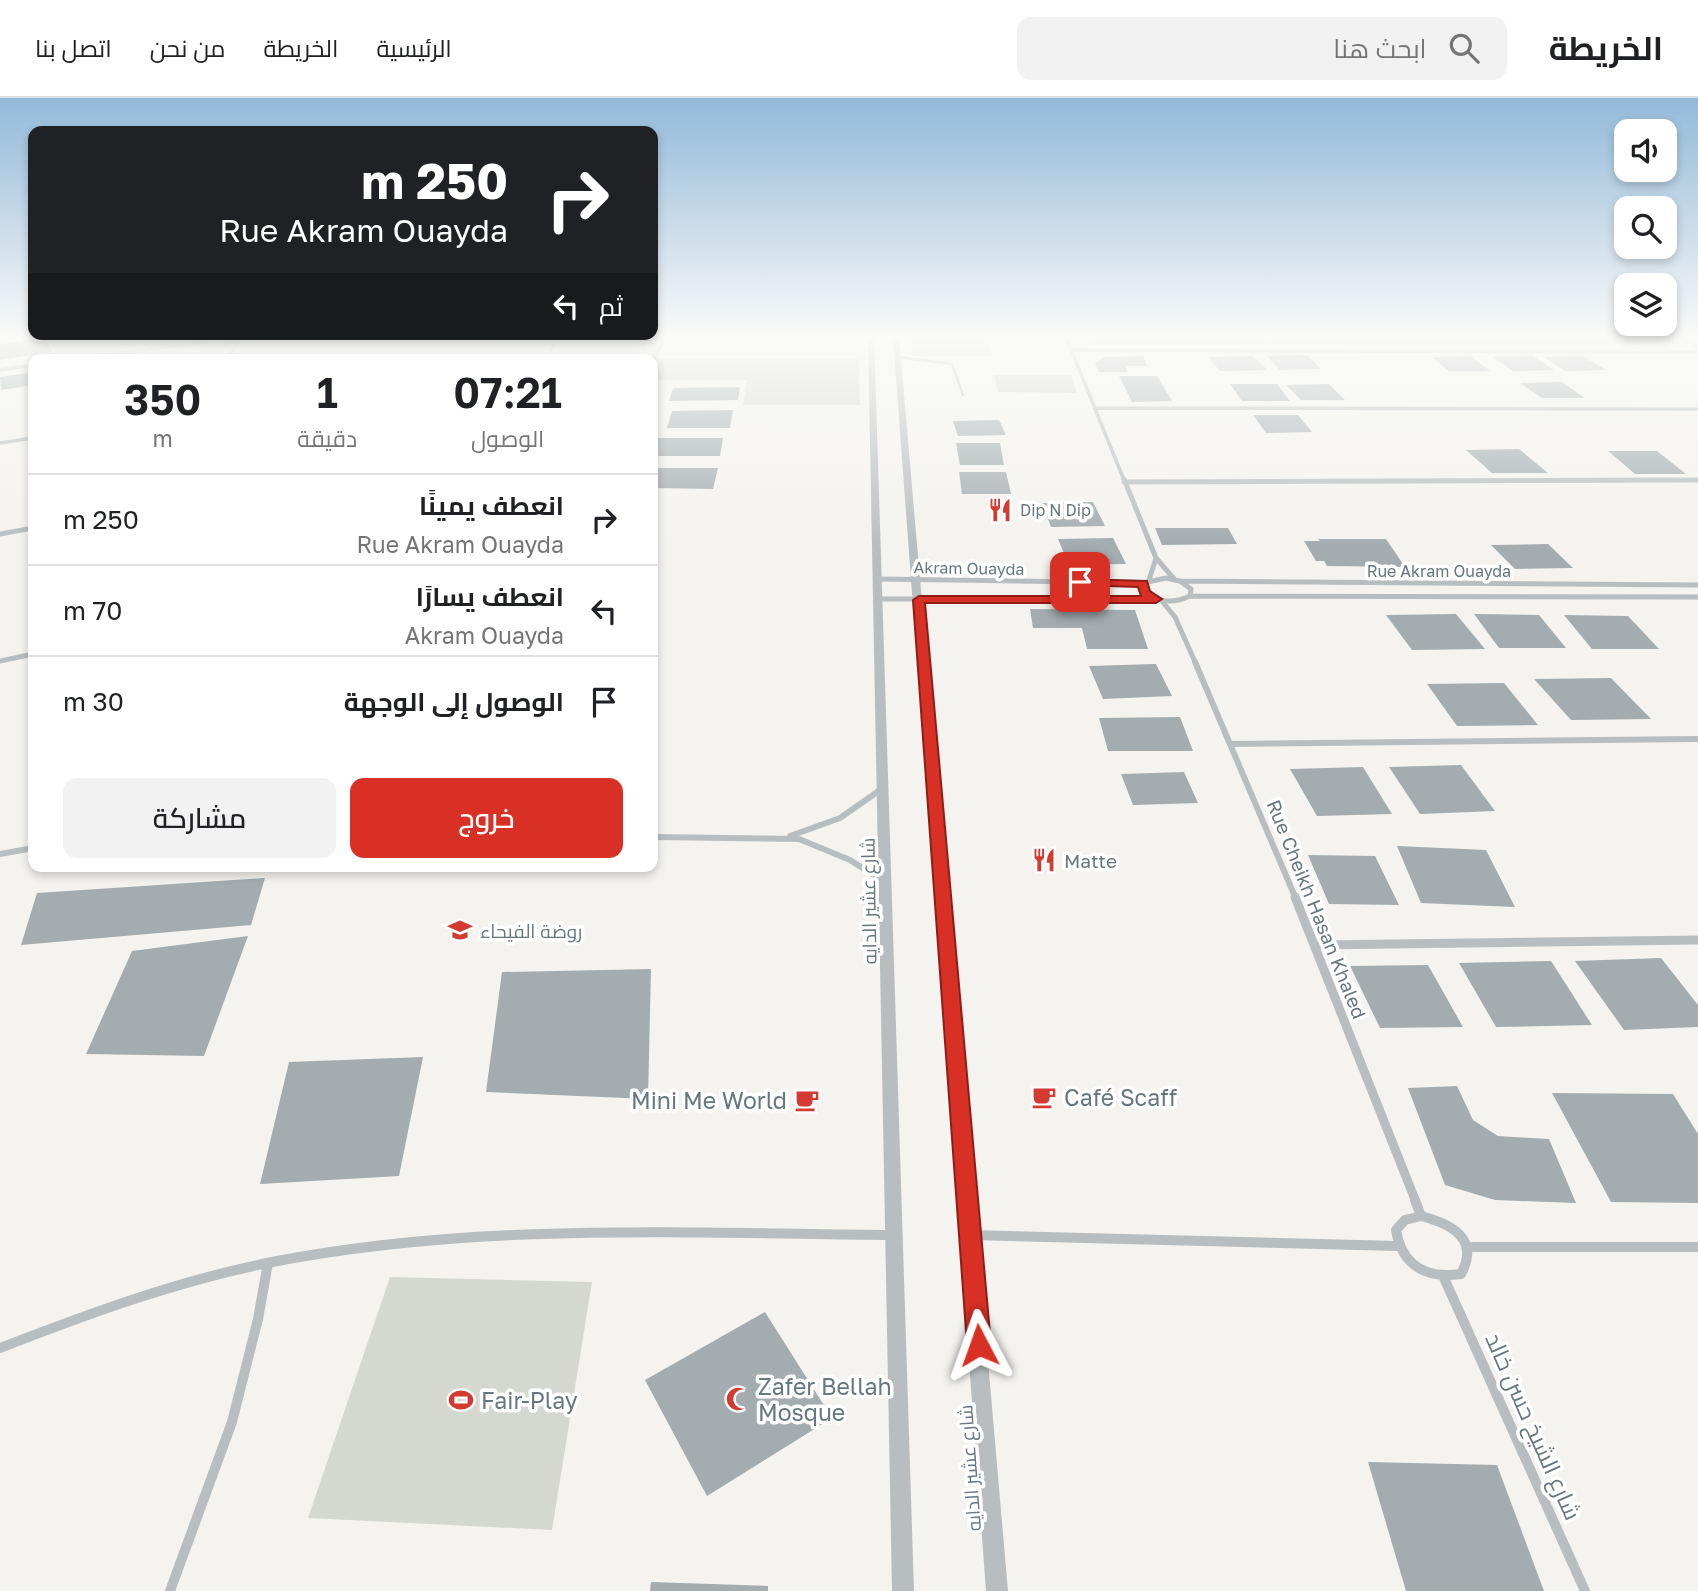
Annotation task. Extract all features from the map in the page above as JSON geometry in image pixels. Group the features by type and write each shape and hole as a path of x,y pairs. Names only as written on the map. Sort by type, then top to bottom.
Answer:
{"street":[{"name":"شارع عشير الدايه","path":"873,407 903,1591"},
{"name":"شارع عشير الدايه","path":"902,407 998,1591"},
{"path":"1178,611 1191,589 1178,581 1156,558 1094,408 1698,409"},
{"path":"0,443 28,439"},
{"path":"1124,482 1698,480"},
{"path":"0,534 28,529"},
{"path":"1146,582 1156,558"},
{"name":"Akram Ouayda","path":"878,579 1178,581"},
{"name":"Rue Akram Ouayda","path":"1178,581 1698,585"},
{"name":"Rue Cheikh Hasan Khaled","path":"1146,582 1145,593 1178,611 1316,945 1421,1216"},
{"name":"Rue Akram Ouayda","path":"1158,600 1698,597"},
{"path":"879,599 1158,600"},
{"path":"0,661 28,655"},
{"path":"1232,744 1698,739"},
{"path":"786,837 817,829 844,817 867,803 884,787"},
{"path":"658,836 786,837 806,841 830,851 887,883"},
{"path":"0,854 28,849"},
{"path":"1316,945 1698,940"},
{"path":"1421,1216 1440,1220 1457,1231 1468,1247 1469,1262 1461,1274 1444,1278 1424,1273 1407,1261 1397,1246 1396,1230 1405,1220 1421,1216"},
{"path":"0,1348 145,1294 268,1263 358,1248 462,1237 549,1234 892,1235"},
{"path":"970,1235 1397,1246"},
{"path":"1468,1247 1698,1247"},
{"path":"170,1591 232,1422 258,1319 268,1263"},
{"name":"شارع الشيخ حسن خالد","path":"1444,1278 1585,1591"}],"shaded area":[{"name":"Fair-Play","path":"390,1277 592,1282 552,1530 308,1518"}],"building":[{"path":"733,410 730,428 667,428 672,411"},
{"path":"1253,415 1298,415 1312,432 1266,433"},
{"path":"999,420 1006,435 958,436 953,421"},
{"path":"658,438 723,438 720,456 658,456"},
{"path":"956,443 1000,443 1004,465 960,465"},
{"path":"1519,449 1548,473 1492,473 1466,450"},
{"path":"1608,451 1657,451 1686,474 1635,474"},
{"path":"658,468 718,468 713,489 658,488"},
{"path":"959,472 1006,472 1011,494 962,494"},
{"path":"1093,502 1105,526 1051,527 1042,503"},
{"path":"1155,528 1228,528 1237,544 1162,545"},
{"path":"1113,538 1126,564 1069,565 1058,539"},
{"path":"1318,539 1386,539 1405,567 1327,566 1324,561 1316,561 1304,541 1320,541"},
{"path":"1548,544 1573,568 1515,569 1491,545"},
{"path":"1030,609 1135,610 1148,649 1087,649 1082,628 1033,628"},
{"path":"1456,614 1485,649 1412,650 1386,615"},
{"path":"1474,614 1539,615 1566,648 1499,648"},
{"path":"1564,615 1628,616 1659,649 1592,649"},
{"path":"1156,664 1172,696 1103,699 1089,666"},
{"path":"1611,678 1651,719 1571,720 1534,679"},
{"path":"1504,683 1538,725 1457,726 1427,684"},
{"path":"1180,717 1193,751 1108,751 1099,718"},
{"path":"1461,765 1495,811 1420,814 1389,767"},
{"path":"1363,767 1392,814 1317,816 1290,769"},
{"path":"1184,772 1198,803 1133,805 1121,774"},
{"path":"1397,846 1486,850 1515,907 1421,903"},
{"path":"1308,855 1375,856 1399,905 1329,904"},
{"path":"265,878 251,925 21,945 37,893"},
{"path":"248,936 204,1056 86,1054 132,951"},
{"path":"1661,958 1698,1005 1698,1027 1624,1030 1575,961"},
{"path":"1551,961 1592,1025 1496,1027 1459,963"},
{"path":"1428,965 1463,1027 1380,1028 1350,966"},
{"path":"651,969 648,1099 486,1092 502,972"},
{"path":"423,1057 399,1176 260,1184 289,1062"},
{"path":"1457,1086 1473,1120 1498,1136 1549,1139 1576,1203 1495,1200 1445,1185 1408,1088"},
{"path":"1552,1093 1673,1094 1698,1134 1698,1203 1611,1202"},
{"name":"Zafer Bellah Mosque","path":"765,1312 832,1418 707,1496 645,1380"},
{"path":"1368,1462 1497,1465 1544,1591 1406,1591"},
{"path":"651,1582 768,1586 768,1591 650,1591"}],"place":[{"name":"Dip N Dip","path":"1000,510"},
{"name":"Matte","path":"1044,860"},
{"name":"روضة الفيحاء","path":"460,930"},
{"name":"Café Scaff","path":"1044,1097"},
{"name":"Mini Me World","path":"807,1100"},
{"name":"Zafer Bellah Mosque","path":"738,1399"},
{"name":"Fair-Play","path":"461,1400"}],"route":[{"path":"979,1345 919,600 1156,599 1145,593 1143,583 1080,582"}]}
